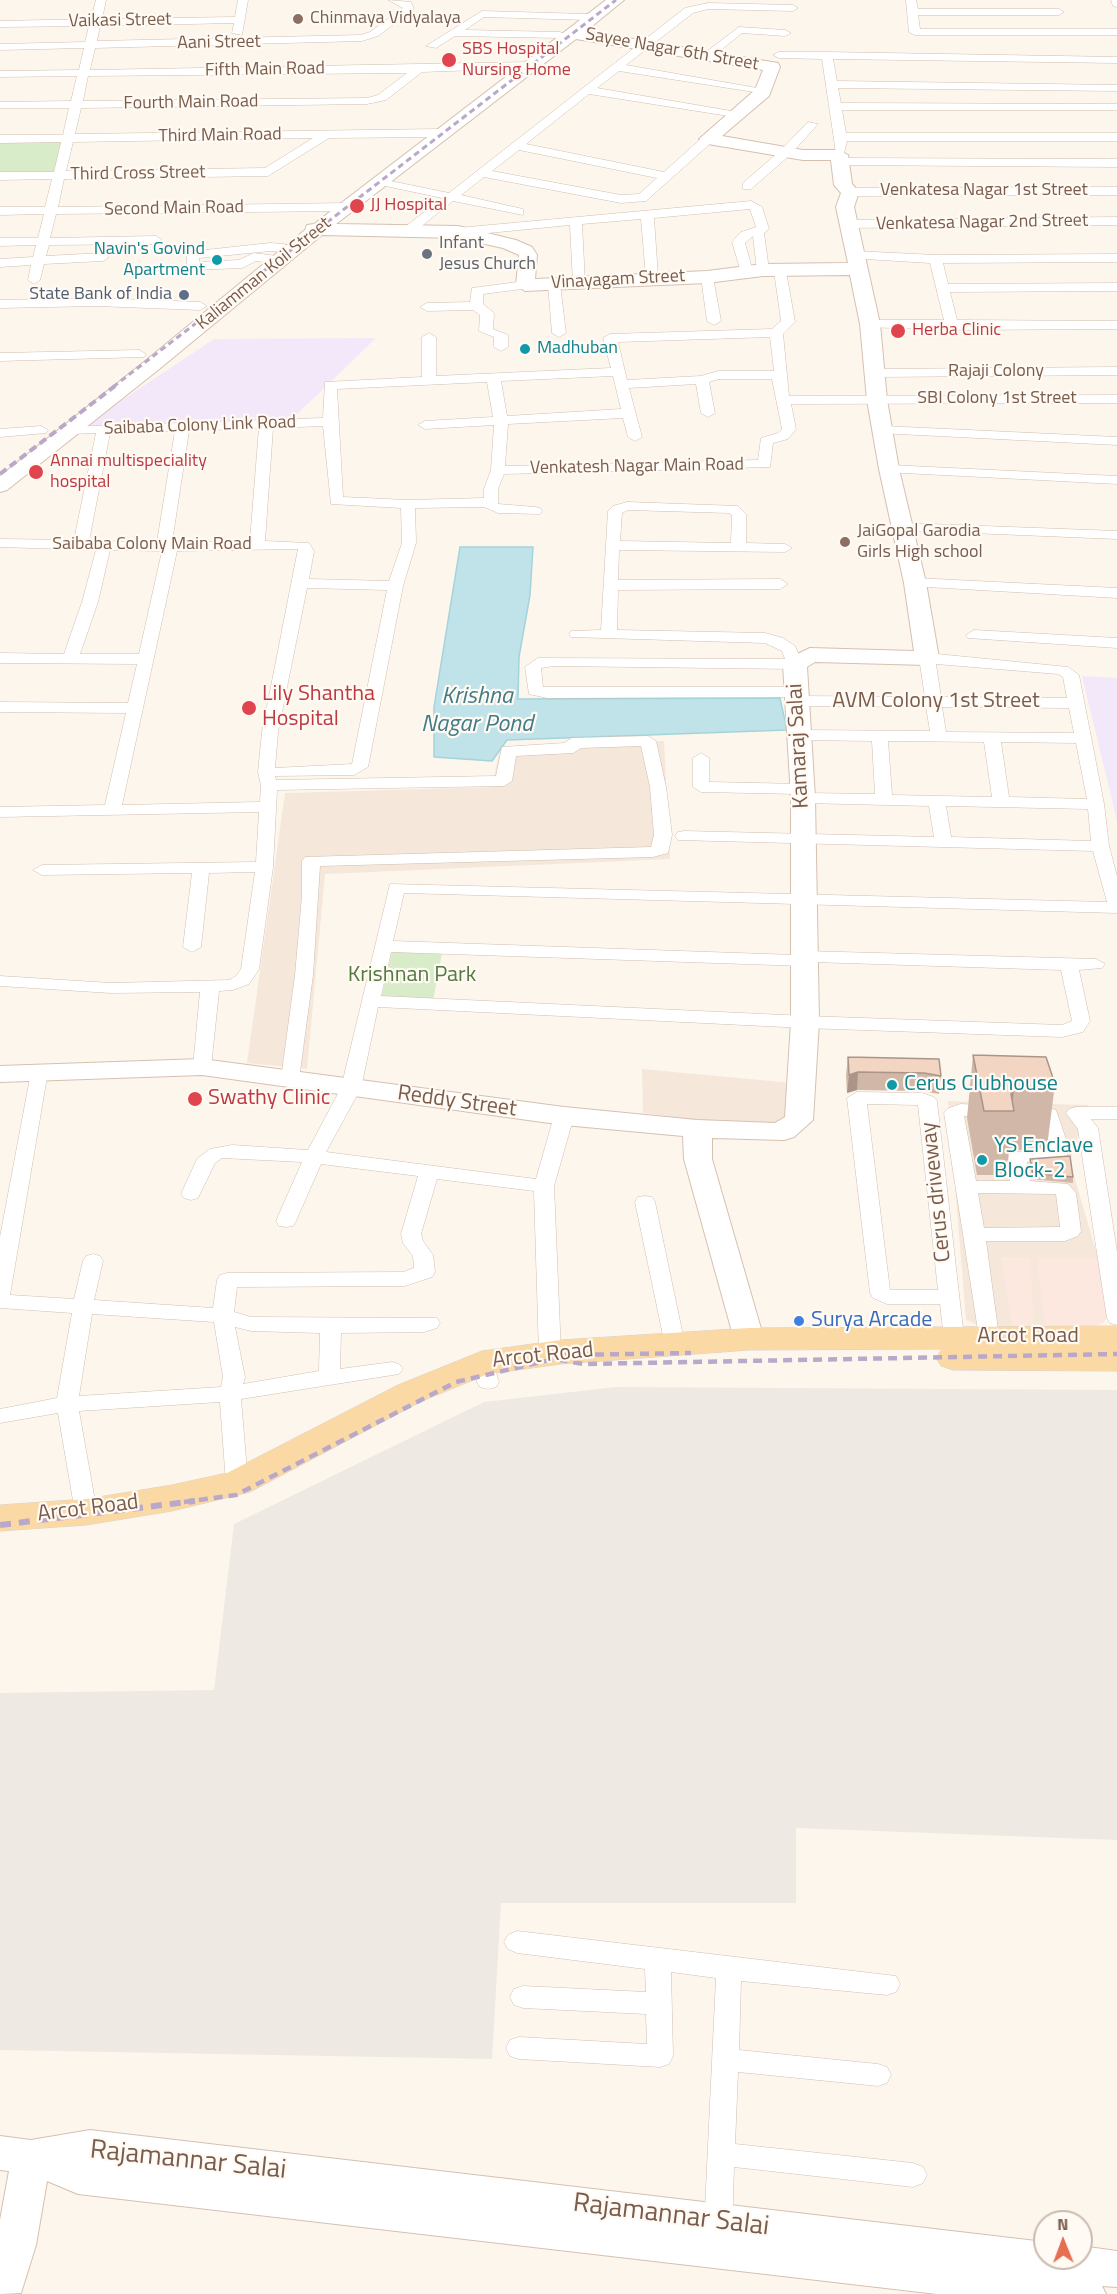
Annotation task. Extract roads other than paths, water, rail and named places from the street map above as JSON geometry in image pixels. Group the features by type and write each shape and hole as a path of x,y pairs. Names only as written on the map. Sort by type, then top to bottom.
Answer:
{"main road":[{"name":"Kaliamman Koil Street","path":"343,207 608,0"},
{"name":"Kaliamman Koil Street","path":"566,34 616,0"},
{"name":"Sayee Nagar 6th Street","path":"566,34 706,57 775,61"},
{"path":"708,140 763,92 775,61"},
{"name":"Kaliamman Koil Street","path":"0,463 200,306 380,181 436,134"},
{"path":"708,140 786,152 840,152 843,185 850,192 845,207 847,224 870,324 877,400 889,469 915,583 927,658"},
{"name":"Kaliamman Koil Street","path":"0,486 312,229"},
{"name":"Vinayagam Street","path":"312,229 458,232 508,244 525,251 528,255 525,285 652,277 707,277 855,262"},
{"name":"Kamaraj Salai","path":"697,1129 775,1132 794,1125 799,1120 805,1022 803,838 799,735 789,664 810,655 927,658"},
{"name":"Reddy Street","path":"0,1074 202,1067 564,1116 697,1129"},
{"path":"697,1129 698,1159 749,1339"},
{"name":"Arcot Road","path":"0,1518 86,1512 172,1498 237,1483 410,1393 550,1354 749,1339 1117,1336"},
{"name":"Arcot Road","path":"0,1529 129,1517 235,1500 269,1486 437,1394 485,1373 584,1364 750,1355 1117,1359"},
{"path":"0,2293 16,2245 16,2155"},
{"name":"Rajamannar Salai","path":"16,2155 78,2176 1117,2269"},
{"name":"Rajamannar Salai","path":"718,2234 1085,2294"}],"street":[{"path":"34,280 37,259 45,241 77,105 82,72 101,0"},
{"path":"236,43 243,0"},
{"name":"Aani Street","path":"0,47 236,43 369,37 409,9 407,4 393,0"},
{"path":"1056,0 1067,46"},
{"path":"409,230 689,10 708,6 790,17"},
{"path":"1059,12 912,6 915,32 1067,46 1117,60"},
{"path":"432,46 478,16 488,13 588,17"},
{"path":"706,57 739,30 790,17"},
{"path":"790,17 775,61 827,56 1067,46 1117,32"},
{"name":"Vaikasi Street","path":"0,24 240,20"},
{"path":"455,33 566,34"},
{"path":"827,56 836,106 840,152"},
{"name":"Fifth Main Road","path":"0,74 419,69 525,65"},
{"path":"618,67 763,92"},
{"name":"Fourth Main Road","path":"0,105 77,105 323,122 367,101 382,98 419,69"},
{"path":"831,84 1117,88"},
{"path":"587,90 737,116"},
{"path":"836,106 1117,107"},
{"name":"Third Main Road","path":"0,139 69,138 323,122 436,134"},
{"name":"Third Cross Street","path":"0,176 268,172 275,169 323,122"},
{"path":"747,186 786,152 812,124"},
{"path":"840,152 1117,137"},
{"path":"483,173 621,199 642,198 708,140"},
{"path":"518,146 665,176"},
{"path":"840,152 1117,164"},
{"path":"380,181 519,212"},
{"name":"Venkatesa Nagar 1st Street","path":"850,192 1117,191"},
{"path":"458,232 753,205 756,207 763,229 753,231 738,242 763,271 788,322 776,333 620,336 609,340 635,437"},
{"name":"Second Main Road","path":"0,211 343,207"},
{"path":"647,214 652,277"},
{"path":"576,221 579,283"},
{"name":"Venkatesa Nagar 2nd Street","path":"847,224 1117,221"},
{"path":"753,231 759,234 763,271"},
{"path":"0,242 156,240"},
{"path":"270,247 278,253 246,259 243,264 194,266 192,255 270,247"},
{"path":"0,263 37,259 103,257"},
{"path":"855,262 1117,258"},
{"path":"936,259 952,326"},
{"path":"707,277 714,321"},
{"path":"555,284 559,333"},
{"path":"476,306 480,289 525,285"},
{"path":"943,288 1117,287"},
{"path":"0,304 96,302 200,306"},
{"path":"428,307 476,306 486,310 487,333 501,335 501,347"},
{"path":"870,324 1117,325"},
{"name":"Venkatesh Nagar Main Road","path":"491,502 491,489 498,470 765,464 766,441 783,436 789,429 778,375 781,374 776,333"},
{"path":"429,338 429,379"},
{"path":"0,357 139,354"},
{"name":"Rajaji Colony","path":"875,373 1117,371"},
{"path":"535,511 498,509 491,506 491,502 408,504 336,501 330,422 330,385 493,377 702,380 718,375 778,375"},
{"path":"493,377 501,423 498,470"},
{"path":"702,380 708,413"},
{"name":"SBI Colony 1st Street","path":"877,400 1117,399"},
{"path":"782,400 877,400"},
{"path":"425,425 501,423 629,413"},
{"name":"Saibaba Colony Link Road","path":"70,430 330,422"},
{"path":"257,546 266,424"},
{"path":"113,808 131,735 134,708 155,616 183,426"},
{"path":"81,546 104,429"},
{"path":"0,433 41,430"},
{"path":"883,430 1117,441"},
{"path":"889,469 1117,480"},
{"path":"268,779 359,768 395,586 409,543 408,504"},
{"path":"609,635 615,512 627,506 733,509 738,514 738,547"},
{"path":"903,527 1117,535"},
{"name":"Saibaba Colony Main Road","path":"0,543 81,546 304,546 307,551 302,583"},
{"path":"612,545 785,548"},
{"path":"70,659 90,602 104,546"},
{"path":"0,981 111,988 210,986 233,984 243,980 250,969 264,867 270,732 302,583 395,586"},
{"path":"915,583 1117,593"},
{"path":"610,585 780,584"},
{"path":"577,634 772,639 789,649 789,664"},
{"path":"974,635 1117,643"},
{"path":"0,658 144,659"},
{"path":"286,1221 314,1157 351,1088 396,888 1117,908 1100,846 1096,804 1081,738 1071,675 1065,671 927,658 939,738"},
{"name":"AVM Colony 1st Street","path":"789,664 554,661 538,663 533,667 533,684 535,691 548,693 793,695 935,703 1075,703"},
{"path":"0,707 134,708"},
{"path":"799,735 1081,738"},
{"path":"880,737 884,800"},
{"path":"992,738 1001,802"},
{"path":"268,779 504,781 508,751 573,748 572,743 648,741 658,787 663,835 662,849 653,852 311,861 312,896 290,1079"},
{"path":"701,758 701,787 884,800 1096,804"},
{"path":"937,802 943,841"},
{"path":"0,812 113,808 267,807"},
{"path":"684,836 1100,846"},
{"path":"42,870 264,867"},
{"path":"192,947 201,868"},
{"path":"384,946 804,959 1096,964"},
{"path":"370,1001 805,1022 1069,1030 1080,1025 1081,1021 1069,965"},
{"path":"202,1067 210,986"},
{"path":"0,1295 39,1071"},
{"name":"Cerus driveway","path":"948,1297 883,1295 855,1100 860,1098 927,1101 954,1338"},
{"path":"989,1337 975,1235 954,1113 956,1111 1041,1110 1049,1114 1060,1151 1053,1156 1016,1157 1021,1187"},
{"path":"1117,1113 1076,1113 1088,1128 1117,1318"},
{"path":"550,1354 544,1186 564,1116"},
{"path":"191,1194 207,1159 217,1153 243,1151 314,1157 544,1186"},
{"path":"237,1483 230,1394 234,1377 223,1316 227,1280 405,1279 425,1272 423,1255 413,1243 411,1234 429,1173"},
{"path":"967,1187 1061,1188 1066,1193 1071,1231 1065,1234 975,1235"},
{"path":"645,1202 675,1345"},
{"path":"86,1512 67,1404 93,1261"},
{"path":"0,1301 223,1316 251,1324 331,1326 424,1325 430,1323"},
{"path":"329,1379 331,1326"},
{"path":"0,1416 67,1404 230,1394 285,1383 392,1370"},
{"path":"517,1942 729,1969 887,1984"},
{"path":"519,2048 660,2056 661,2004 658,1960"},
{"path":"718,2234 729,1969"},
{"path":"523,1997 661,2004"},
{"path":"726,2060 878,2075"},
{"path":"722,2154 913,2175"}],"water":[{"name":"Krishna Nagar Pond","path":"460,547 533,547 530,595 519,657 518,699 780,698 787,730 507,740 492,761 434,757 434,707"}],"railway":[{"path":"113,387 616,0"},
{"path":"0,474 115,386"},
{"path":"565,1355 691,1353"},
{"path":"184,1502 236,1495 456,1382 554,1359 584,1364 1117,1354"},
{"path":"0,1525 195,1501"}],"place":[{"name":"Chinmaya Vidyalaya","path":"298,19"},
{"name":"SBS Hospital Nursing Home","path":"449,60"},
{"name":"JJ Hospital","path":"357,206"},
{"name":"Infant Jesus Church","path":"427,254"},
{"name":"Navin's Govind Apartment","path":"217,260"},
{"name":"State Bank of India","path":"184,295"},
{"name":"Herba Clinic","path":"898,331"},
{"name":"Madhuban","path":"525,349"},
{"name":"Annai multispeciality hospital","path":"36,472"},
{"name":"JaiGopal Garodia Girls High school","path":"845,542"},
{"name":"Lily Shantha Hospital","path":"249,708"},
{"name":"Cerus Clubhouse","path":"892,1085"},
{"name":"Swathy Clinic","path":"195,1099"},
{"name":"YS Enclave Block-2","path":"982,1160"},
{"name":"Surya Arcade","path":"799,1321"}],"park label":[{"name":"Krishnan Park","path":"412,976"}]}
